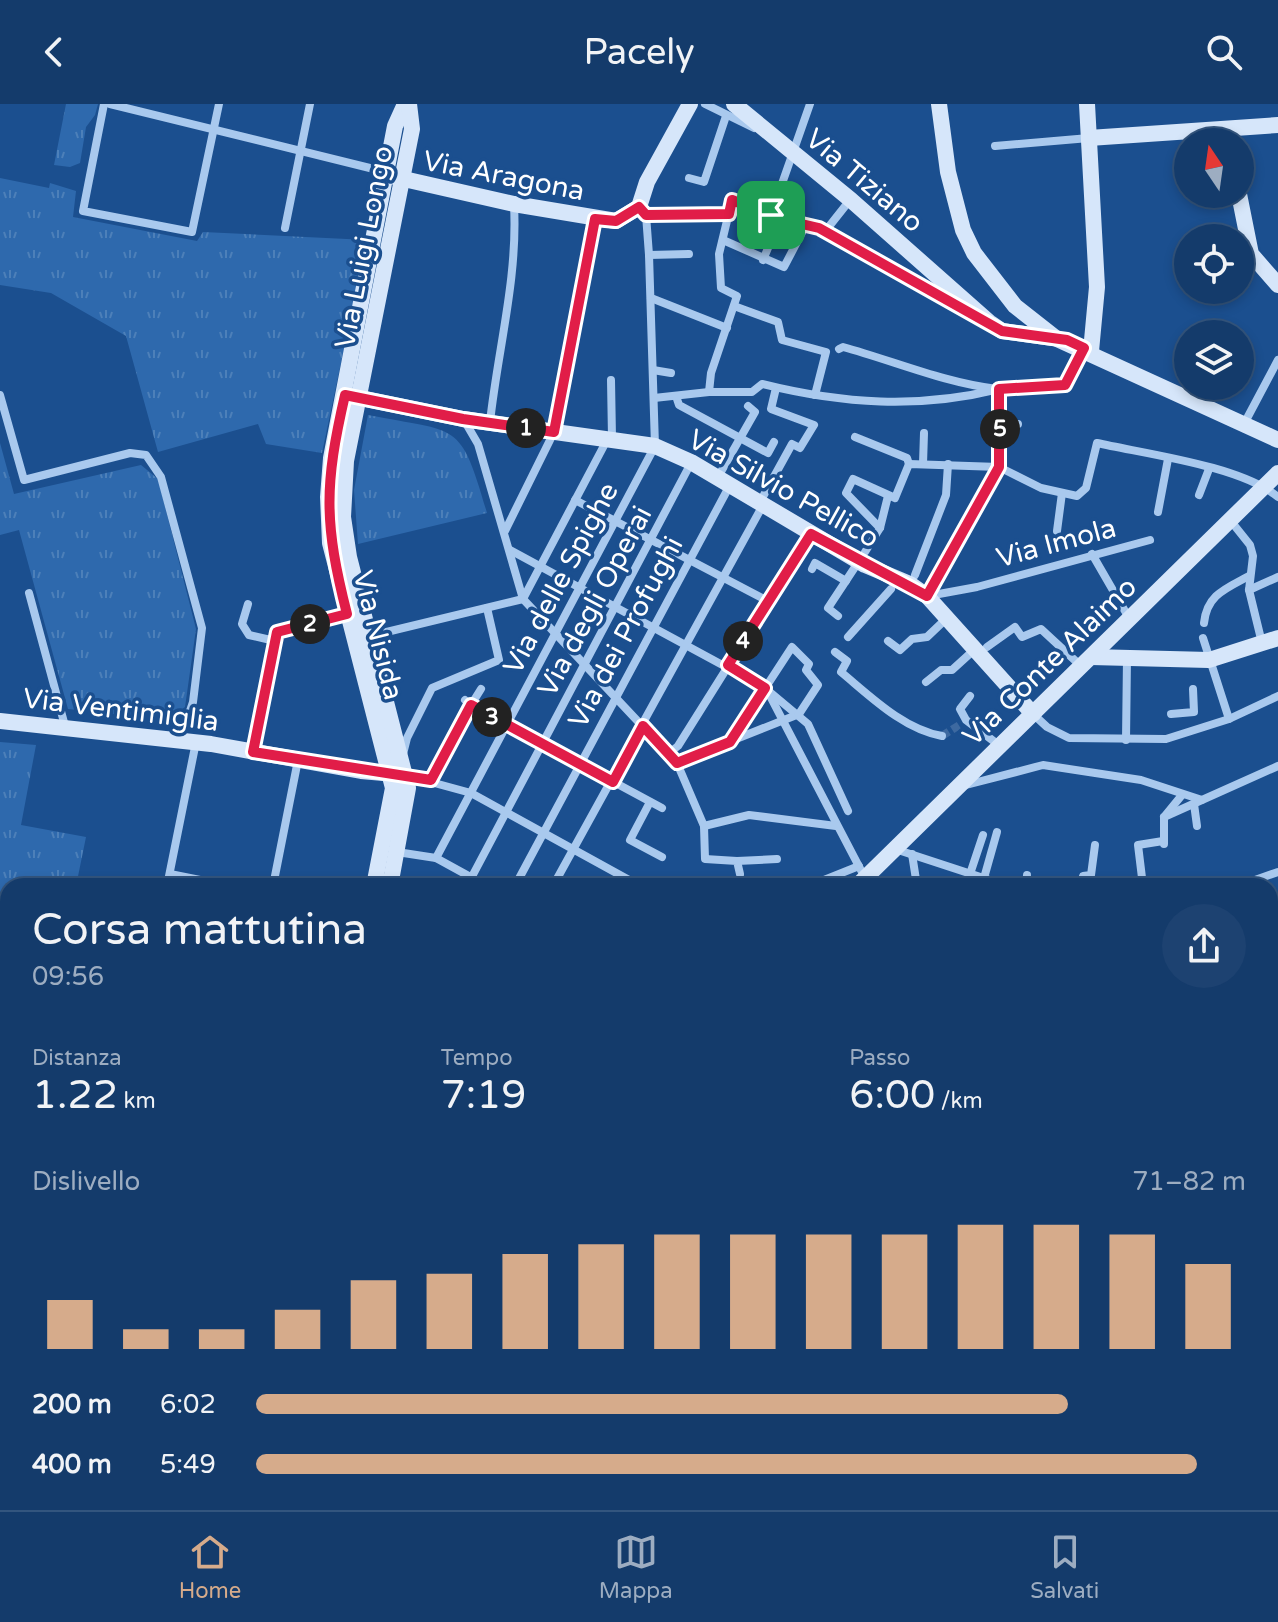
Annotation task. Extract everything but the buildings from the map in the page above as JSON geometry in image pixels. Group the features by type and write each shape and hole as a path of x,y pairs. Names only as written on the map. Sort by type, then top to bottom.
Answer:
{"street":[{"path":"219,104 214,129 192,232 83,211 107,104 214,129 386,172"},
{"path":"285,228 310,104"},
{"name":"Via Luigi Longo","path":"353,397 386,172 395,126 407,104"},
{"name":"Via Luigi Longo","path":"353,397 412,129 407,104"},
{"path":"655,446 649,255 642,211 647,182 690,104"},
{"path":"689,178 704,182 730,110 705,104"},
{"path":"763,260 776,217 775,204 808,108 797,104"},
{"path":"939,104 956,207 974,253 1015,306 1057,339"},
{"path":"654,398 709,392 752,392 762,384 815,395 906,404 999,389 1065,385 1088,349 1097,287 1087,104"},
{"name":"Via Tiziano","path":"730,110 793,153 851,200 989,322"},
{"path":"1254,130 1278,125"},
{"path":"995,146 1089,138 1174,136"},
{"name":"Via Aragona","path":"386,172 402,181 595,219 616,221 642,211"},
{"path":"709,392 711,373 737,296 721,288 719,268 725,214 732,200 776,217 823,228 1002,331 1057,339 1088,349 1278,440"},
{"path":"823,228 851,200"},
{"path":"490,422 498,354 517,251 514,204"},
{"path":"1242,208 1251,254 1278,285"},
{"path":"642,211 725,214"},
{"path":"505,531 554,432 595,219"},
{"path":"724,239 763,260 784,267 807,223"},
{"path":"649,255 689,254"},
{"path":"651,298 727,328"},
{"path":"734,306 778,322 782,340 826,352 815,395"},
{"path":"839,349 843,347 934,376 999,389"},
{"path":"1238,422 1278,360"},
{"path":"653,370 671,373"},
{"path":"370,636 523,599 610,438 611,380"},
{"path":"558,878 688,644 792,444 800,448 814,425 771,409 776,388"},
{"path":"927,596 999,467 999,389"},
{"path":"0,395 24,480 130,453 146,455 161,477 202,628 169,878"},
{"path":"676,396 679,405 768,453 774,442"},
{"name":"Via Silvio Pellico","path":"353,397 463,419 655,446 691,462 811,534 862,556 927,596 980,648 1033,714"},
{"name":"Via Nisida","path":"353,397 331,458 327,519 347,614 407,800 392,878"},
{"name":"Via Nisida","path":"353,397 343,517 398,770 376,878"},
{"name":"Via dei Profughi","path":"519,878 688,559 740,438 755,412 748,406"},
{"path":"463,419 478,444 523,599 677,763 704,826 705,859 777,859"},
{"path":"1000,425 1018,424"},
{"path":"923,464 924,433"},
{"path":"838,616 828,608 880,528 909,464 907,458 855,437"},
{"path":"909,464 999,467 1041,488 1077,496 1086,488 1097,443 1209,469 1265,486 1278,497"},
{"name":"Via delle Spighe","path":"436,858 655,446"},
{"path":"1158,512 1168,459"},
{"name":"Via degli Operai","path":"471,878 691,462"},
{"path":"915,575 946,495 948,464"},
{"path":"1199,495 1209,469"},
{"name":"Via Conte Alaimo","path":"860,876 902,843 1278,473"},
{"path":"880,528 846,493 853,479 892,497"},
{"path":"1057,531 1062,493"},
{"path":"575,500 768,601"},
{"path":"926,682 941,670 952,670 1015,627 1022,637 1041,629 1086,662 1127,658 1209,660 1270,641 1249,590 1253,556 1250,545 1230,520"},
{"path":"668,754 678,746 811,534"},
{"name":"Via Imola","path":"927,596 977,587 1150,540"},
{"path":"510,550 728,665 799,714 808,724 848,811"},
{"path":"1092,554 1130,619"},
{"path":"812,569 815,563 846,581"},
{"path":"1204,623 1205,609 1214,594 1249,572"},
{"path":"1249,590 1278,577"},
{"path":"848,637 891,589"},
{"path":"29,593 65,726"},
{"path":"248,604 242,624 249,635 275,641"},
{"path":"398,770 407,738 432,688 499,660 487,608"},
{"path":"253,752 277,632 347,614"},
{"path":"888,641 900,650 912,639 927,637 947,618"},
{"path":"1203,638 1229,719"},
{"path":"677,763 786,721 799,714 818,685 806,670 809,664 792,647 730,742"},
{"path":"835,652 847,661 841,672 879,703 924,733 942,736"},
{"path":"1126,740 1127,658"},
{"path":"765,688 786,721 860,876"},
{"path":"431,780 468,703 481,689"},
{"path":"1171,714 1194,712 1193,689"},
{"path":"970,696 960,709 963,722 1000,746"},
{"path":"1033,714 1047,727 1069,738 1166,739 1229,719 1278,696"},
{"path":"468,703 662,808"},
{"name":"Via Ventimiglia","path":"0,721 188,741 298,760 398,770 471,793 626,878"},
{"path":"275,878 298,760"},
{"path":"958,787 1043,765 1141,780 1198,802"},
{"path":"1164,817 1278,766"},
{"path":"1142,878 1138,845 1164,843 1164,817 1182,795"},
{"path":"650,802 630,840 662,857"},
{"path":"1197,826 1198,802"},
{"path":"704,826 749,815 836,826"},
{"path":"902,843 912,856 984,878 997,832"},
{"path":"970,874 983,835"},
{"path":"902,843 912,856 916,878"},
{"path":"1083,878 1091,875 1095,845"},
{"path":"397,852 436,858 464,878"},
{"path":"737,861 740,874"},
{"path":"170,874 190,878"}],"green space":[{"path":"66,104 98,104 95,115 86,127 80,163 70,167 54,165"},
{"path":"0,178 49,188 50,183 76,191 73,217 197,241 203,232 367,240 322,453 266,444 258,424 158,452 126,336 51,293 0,285"},
{"path":"368,415 439,429 452,436 470,461 487,513 358,544 354,490"},
{"path":"0,443 14,494 141,465 158,479 196,629 185,707 168,720 68,709 19,530 0,535"},
{"path":"0,742 36,745 21,825 86,837 78,878 0,878"}],"tunnel":[{"path":"942,736 961,724"}],"route":[{"path":"732,200 771,215 819,228 1002,331 1067,340 1084,348 1065,385 999,389 999,467 927,596 910,584 865,565 811,534 728,665 765,688 730,742 677,763 643,726 613,782 471,705 431,780 253,752 277,632 347,614 327,519 331,458 345,395 463,419 554,432 595,219 616,221 639,207 646,215 729,214 732,200"}]}
